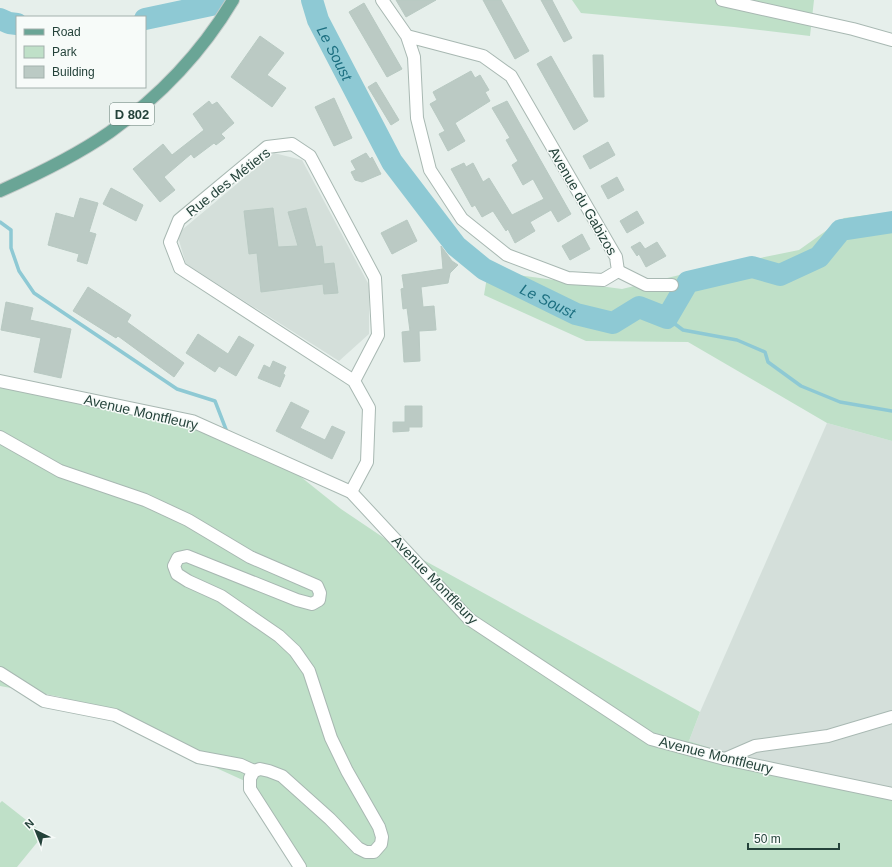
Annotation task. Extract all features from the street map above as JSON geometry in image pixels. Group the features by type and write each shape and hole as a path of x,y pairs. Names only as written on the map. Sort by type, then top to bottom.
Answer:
{"main road":[{"name":"D 802","path":"0,191 48,169 80,150 109,132 142,106 174,77 197,52 233,0"}],"street":[{"name":"Avenue du Gabizos","path":"382,0 407,36 414,57 417,118 430,170 462,219 507,255 568,278 603,280 618,271 616,257 511,76 484,56 407,36"},
{"path":"722,0 839,26 892,40"},
{"name":"Rue des Métiers","path":"351,492 367,462 369,408 354,381 180,268 170,242 179,220 267,147 292,144 310,156 375,278 378,335 354,381"},
{"path":"618,271 646,285 672,285"},
{"name":"Avenue Montfleury","path":"0,382 192,421 351,492 469,619 651,739 725,759 892,794"},
{"path":"0,436 60,471 145,500 188,520 250,557 317,586 320,593 319,600 312,604 296,600 187,556 178,558 174,566 177,574 188,581 221,596 279,636 295,650 309,671 331,738 347,771 379,827 382,837 381,844 374,852 366,852 358,848 330,819 282,776 260,769 254,772 250,778 250,789 300,867"},
{"path":"0,673 44,700 115,715 198,757 241,765 254,772"},
{"path":"725,759 755,746 828,736 892,717"}],"shaded area":[{"path":"274,153 302,160 369,285 369,334 339,361 186,264 177,234"},
{"path":"827,423 892,441 892,799 783,771 689,741 700,712"}],"green space":[{"path":"572,0 814,0 810,36 734,27 581,13"},
{"path":"892,212 892,441 827,423 688,342 586,341 484,295 488,271 622,289 696,271 799,250 844,218"},
{"path":"0,387 194,424 276,457 341,509 387,540 700,712 689,741 783,771 892,799 892,867 302,867 247,782 61,697 0,686"},
{"path":"2,801 44,834 17,867 0,867 0,803"}],"building":[{"path":"396,0 436,0 406,17"},
{"path":"483,0 501,0 529,51 515,59"},
{"path":"541,0 552,0 572,38 564,42"},
{"path":"364,3 402,69 387,77 349,12"},
{"path":"260,36 284,53 267,75 286,88 272,107 231,77"},
{"path":"593,55 603,55 604,97 594,97"},
{"path":"551,56 588,121 574,130 537,64"},
{"path":"471,71 475,78 480,75 489,90 485,92 490,101 455,123 465,141 448,151 439,134 445,131 430,104 437,100 433,92"},
{"path":"376,82 399,120 391,125 368,87"},
{"path":"334,98 352,138 334,146 315,107"},
{"path":"209,101 212,105 217,102 234,123 221,134 225,138 216,145 214,143 194,158 191,154 164,177 175,190 160,202 133,169 163,144 172,155 204,130 193,114"},
{"path":"507,101 571,214 558,222 551,210 530,222 535,231 515,243 508,229 506,231 493,211 482,217 475,205 472,207 451,169 464,163 466,167 473,163 483,182 489,178 512,215 544,199 533,179 523,185 512,165 518,161 506,140 510,138 492,108"},
{"path":"608,142 615,155 590,169 583,156"},
{"path":"366,153 370,159 372,157 381,174 362,182 355,180 351,172 356,170 351,161"},
{"path":"617,177 624,190 608,199 601,186"},
{"path":"111,188 143,205 136,221 103,204"},
{"path":"80,198 98,203 89,232 96,234 87,264 77,261 79,254 48,245 56,213 74,218"},
{"path":"273,208 278,247 298,246 288,212 306,208 316,247 322,246 324,264 334,263 338,293 324,294 323,284 261,292 257,253 249,254 244,211"},
{"path":"637,211 644,223 627,233 620,221"},
{"path":"407,220 417,241 392,254 381,233"},
{"path":"582,234 590,249 570,260 562,246"},
{"path":"640,242 645,249 657,242 666,256 646,267 639,254 637,256 631,247"},
{"path":"441,246 452,261 458,265 450,273 448,283 421,287 423,307 434,306 436,330 419,331 420,361 404,362 402,332 410,331 407,308 403,309 401,289 404,288 402,275 443,269"},
{"path":"88,287 131,315 127,322 184,363 174,377 118,336 116,338 73,311"},
{"path":"6,302 33,308 30,320 71,329 61,378 34,372 41,338 1,330"},
{"path":"198,334 228,354 239,336 254,345 236,376 219,366 215,372 186,353"},
{"path":"273,361 286,367 283,374 285,375 280,387 258,378 264,365 270,368"},
{"path":"291,402 309,411 300,428 325,440 332,426 345,432 332,459 276,431"},
{"path":"405,406 422,406 422,427 409,427 409,431 393,432 393,422 405,422"}],"waterway":[{"name":"Le Soust","path":"312,0 318,20 392,162 456,246 484,269 576,314 613,323 639,307 667,318 688,282 752,267 780,275 819,257 841,230 892,222"},
{"name":"Le Soust","path":"146,19 216,4"},
{"name":"Le Soust","path":"0,19 9,23 16,24"},
{"path":"0,222 11,230 11,248 19,271 34,293 177,389 215,401 227,432"},
{"path":"667,318 683,330 737,340 765,352 768,362 801,386 840,402 892,411"}]}
